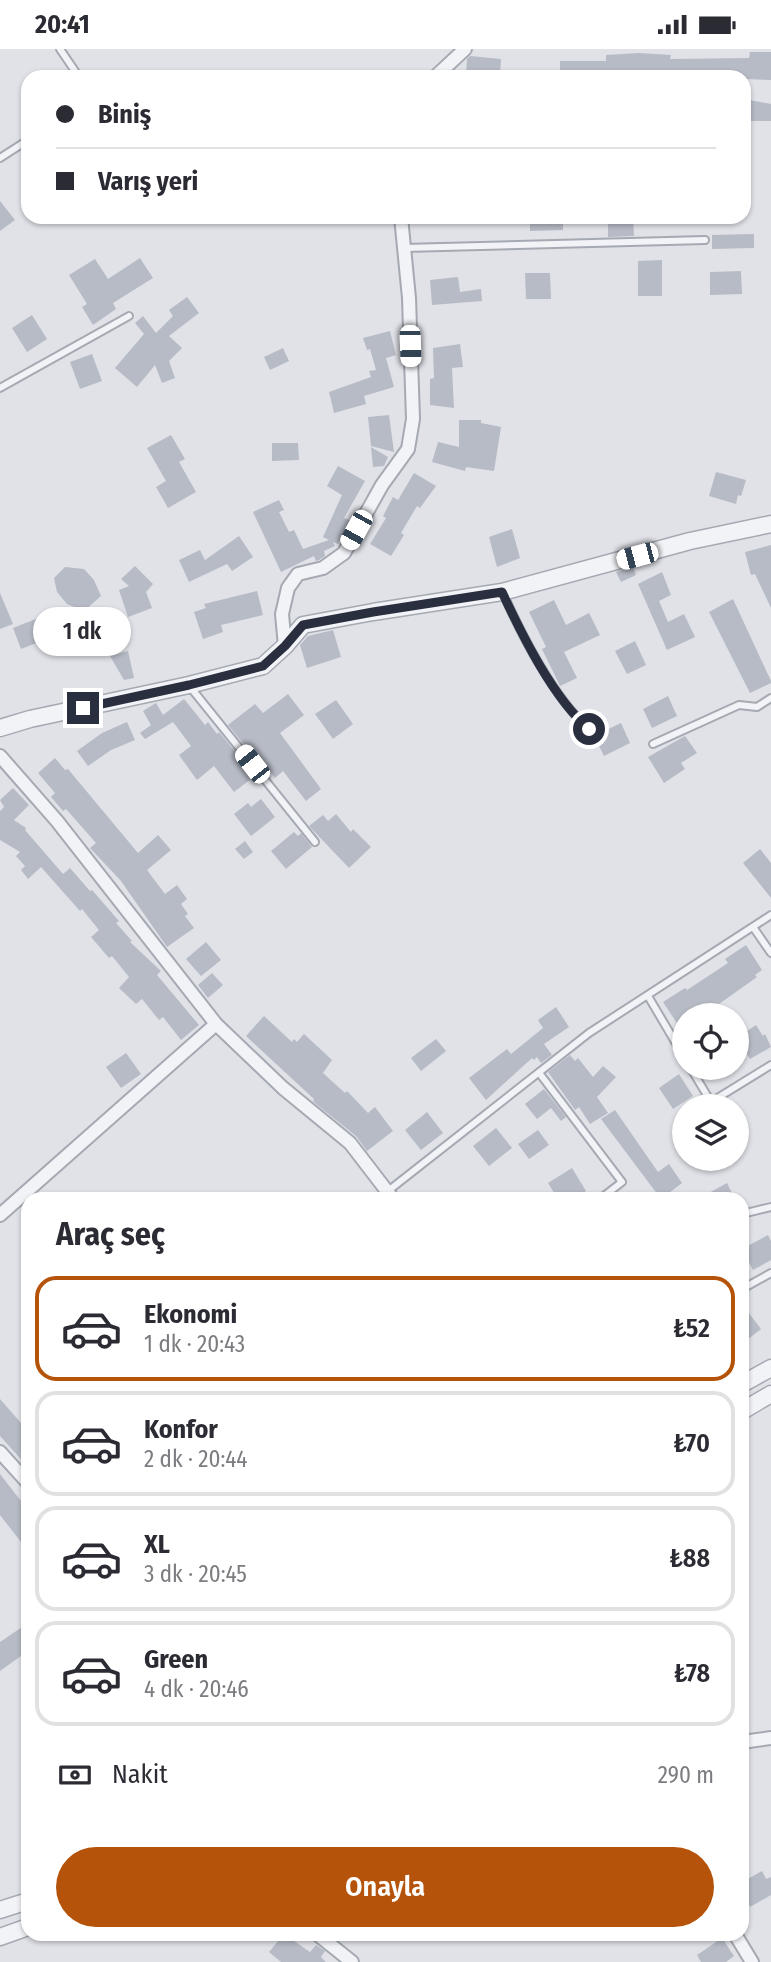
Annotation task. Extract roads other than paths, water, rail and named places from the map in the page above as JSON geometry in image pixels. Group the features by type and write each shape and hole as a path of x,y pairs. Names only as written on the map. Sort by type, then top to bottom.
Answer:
{"street":[{"path":"442,70 465,49"},
{"path":"285,646 282,614 288,588 298,574 323,568 344,552 382,485 408,449 413,419 409,298 402,224"},
{"path":"0,728 263,666 303,625 502,592 690,541 771,524"},
{"path":"0,756 57,821 216,1024 283,1088 350,1143 388,1192"},
{"path":"26,1192 216,1024"},
{"path":"0,1215 21,1196"},
{"path":"749,1380 771,1368"},
{"path":"749,1407 771,1394"},
{"path":"0,1452 21,1475"},
{"path":"749,1741 771,1738"},
{"path":"0,1910 21,1903"},
{"path":"0,1937 21,1930"},
{"path":"326,1941 352,1962"},
{"path":"739,1941 752,1962"}],"lane":[{"path":"60,49 74,70"},
{"path":"0,157 21,145"},
{"path":"404,248 705,240"},
{"path":"0,388 129,316"},
{"path":"502,592 523,636 574,716 589,729"},
{"path":"189,685 315,842"},
{"path":"653,744 739,705 757,707 771,698"},
{"path":"394,1192 589,1033 771,915"},
{"path":"753,927 771,953"},
{"path":"648,996 672,1037"},
{"path":"749,1079 771,1065"},
{"path":"540,1074 622,1182 609,1192"},
{"path":"698,1080 711,1103 747,1080"},
{"path":"749,1212 771,1207"},
{"path":"749,1284 771,1273"}]}
